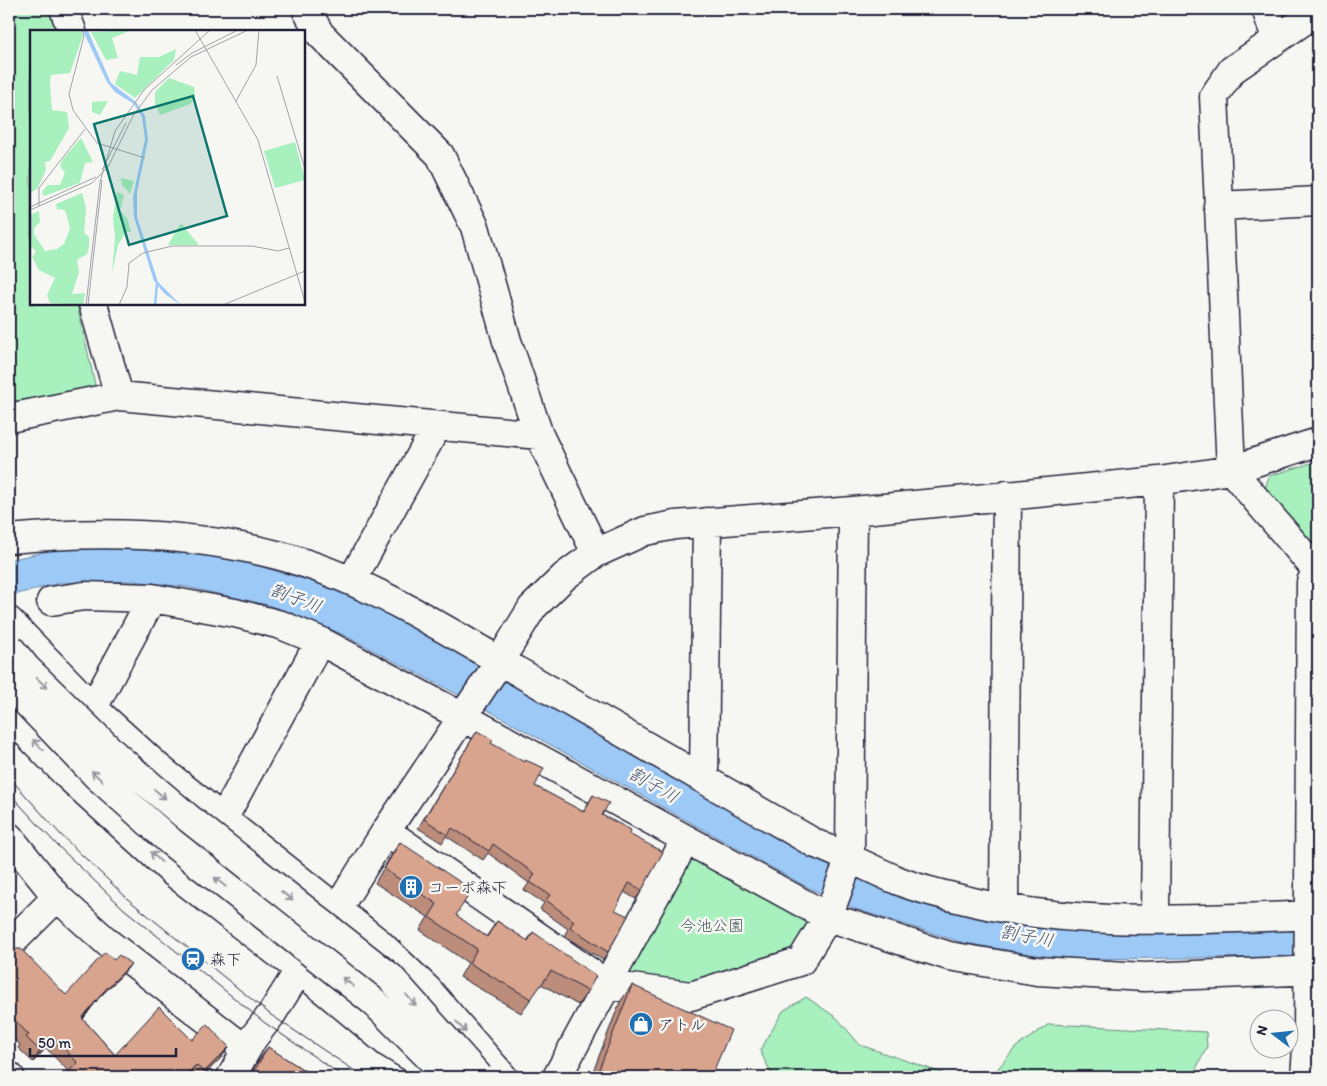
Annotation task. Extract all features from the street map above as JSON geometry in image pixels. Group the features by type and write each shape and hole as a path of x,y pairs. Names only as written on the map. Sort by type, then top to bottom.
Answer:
{"street":[{"path":"64,9 72,30"},
{"path":"306,9 320,34 440,155 475,226 507,341 539,435 596,553"},
{"path":"1266,9 1276,38"},
{"path":"1305,1077 1312,968 1311,582 1318,571 1231,470 1214,96 1232,70 1318,11"},
{"path":"1218,206 1318,201"},
{"path":"94,305 120,396"},
{"path":"9,418 120,396 539,435"},
{"path":"352,580 437,426"},
{"path":"232,1077 258,1047 271,1015 386,831 498,664 532,608 565,576 596,553 646,531 675,525 853,511 1159,481 1231,470 1318,442"},
{"path":"1156,919 1159,481"},
{"path":"1004,908 1007,495"},
{"path":"386,831 608,985 691,996 725,987 800,961 830,914 849,860 853,511"},
{"path":"704,779 707,522"},
{"path":"9,539 60,534 138,534 217,541 279,556 352,580 816,844 900,881 961,899 1004,908 1074,918 1107,920 1311,917"},
{"path":"51,601 84,596 152,598 282,625 466,712 686,839 830,914 949,956 1038,971 1144,977 1312,968"},
{"path":"93,708 152,598"},
{"path":"9,621 93,708 160,769 222,820 379,942 427,989 503,1077"},
{"path":"222,820 320,642"},
{"path":"9,647 26,668 117,757 187,817 390,977 479,1077"},
{"path":"9,684 97,776 171,842 374,1002 434,1062 445,1077"},
{"path":"9,715 68,776 174,873 300,970 388,1043 445,1077"},
{"path":"9,837 57,897 108,943 258,1047"},
{"path":"557,1077 686,839"},
{"path":"9,945 57,897"}],"green space":[{"path":"9,9 48,9 57,30 30,30 30,305 77,305 96,389 9,402"},
{"path":"1318,461 1318,555 1264,492 1269,476"},
{"name":"今池公園","path":"695,855 809,916 812,924 799,950 701,987 628,978 626,967 686,859"},
{"path":"806,997 837,1018 860,1045 954,1077 781,1077 771,1073 760,1051 783,1011"},
{"path":"1049,1024 1206,1032 1207,1047 1192,1077 954,1077 996,1071 1015,1048"}],"water":[{"name":"割子川","path":"66,547 147,547 223,556 315,582 357,598 520,688 916,897 1318,926 1318,957 1061,959 964,943 855,909 805,886 493,713 344,635 268,605 186,587 133,581 60,583 9,596 9,560"}],"building":[{"path":"477,731 493,740 491,743 524,762 525,760 544,768 535,786 584,812 593,795 609,803 602,815 631,830 629,834 663,852 642,890 629,883 615,910 628,916 608,952 570,927 574,921 546,900 550,895 530,882 535,874 493,844 489,851 452,828 448,835 424,819"},
{"path":"400,842 472,890 456,915 487,937 497,921 528,941 533,932 596,976 588,991 551,971 531,999 469,963 477,949 429,917 437,904 384,869"},
{"path":"16,949 21,949 66,995 105,952 114,960 119,955 131,964 105,990 82,1018 115,1055 159,1007 192,1040 207,1024 229,1047 204,1072 196,1065 184,1077 69,1077 66,1074 78,1063 53,1037 40,1051 26,1037 29,1035 9,1014 9,956"},
{"name":"アトル","path":"632,985 731,1030 711,1077 596,1077"},
{"path":"268,1047 310,1074 312,1072 331,1077 248,1077 256,1068"}],"tram line":[{"path":"9,777 61,835 130,901 271,1015 364,1077"},
{"path":"9,793 57,845 124,909 265,1023 344,1077"}],"place":[{"name":"コーポ森下","path":"411,887"},
{"name":"森下","path":"193,959"},
{"name":"アトル","path":"641,1024"}]}
